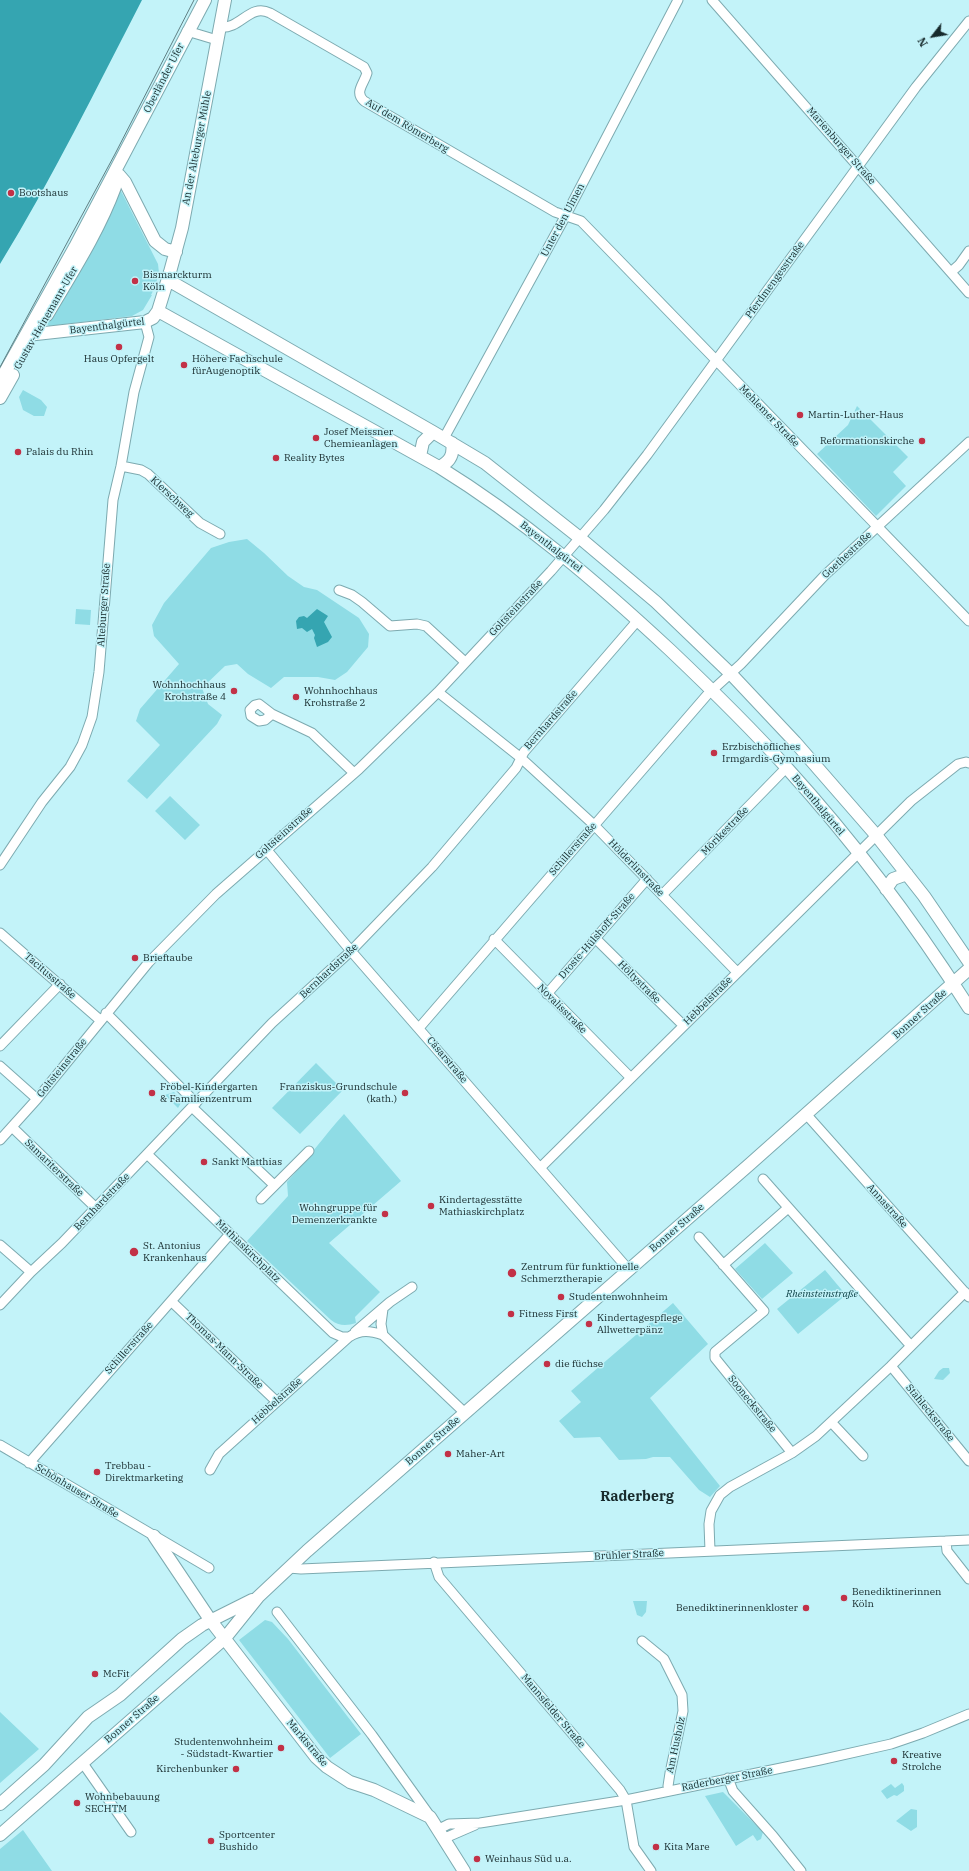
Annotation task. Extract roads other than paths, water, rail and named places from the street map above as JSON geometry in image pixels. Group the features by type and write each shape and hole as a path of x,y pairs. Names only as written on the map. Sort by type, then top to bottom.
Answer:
{"main road":[{"name":"Oberländer Ufer","path":"75,258 187,31 204,0"},
{"name":"An der Alteburger Mühle","path":"158,311 184,220 225,0"},
{"name":"Oberländer Ufer","path":"75,258 107,207 124,157"},
{"path":"119,175 125,182 155,241 164,249 176,252"},
{"name":"Gustav-Heinemann-Ufer","path":"0,398 31,335 75,258"},
{"path":"168,280 485,463 580,538 656,602 731,674 795,742 876,835 964,947 969,962"},
{"name":"Bayenthalgürtel","path":"31,335 145,322 153,318 158,311 420,456 467,484 565,556 638,620 712,690 787,768 859,854 886,889 969,1008"},
{"name":"Gustav-Heinemann-Ufer","path":"0,382 31,335"},
{"path":"420,456 423,442 433,432"},
{"path":"439,467 446,464 451,458 453,451 448,441"},
{"path":"886,889 893,879 907,874"},
{"name":"Bonner Straße","path":"0,1835 225,1638 258,1597 289,1568 969,969"},
{"name":"Schönhauser Straße","path":"154,1536 214,1624"},
{"name":"Bonner Straße","path":"0,1804 44,1766 88,1717 120,1695 182,1639 214,1624 258,1597"},
{"name":"Marktstraße","path":"214,1624 316,1757 327,1767 350,1782 374,1790 430,1817 464,1871"}],"street":[{"name":"Unter den Ulmen","path":"448,441 678,0"},
{"name":"Marienburger Straße","path":"712,0 969,293"},
{"name":"Auf dem Römerberg","path":"219,27 228,28 254,11 265,10 364,67 367,73 359,90 359,94 364,101 555,212 566,214"},
{"name":"Pferdmengesstraße","path":"580,538 647,455 916,87 969,21"},
{"path":"187,31 217,40"},
{"name":"Mehlemer Straße","path":"566,214 581,221 969,621"},
{"path":"951,272 959,265 969,251"},
{"name":"Alteburger Straße","path":"0,865 42,802 70,767 92,717 96,693 113,500 121,466 134,392 149,337 145,322"},
{"name":"Goethestraße","path":"731,674 825,575 969,442"},
{"name":"Klerschweg","path":"121,466 141,470 148,474 200,523 220,534"},
{"name":"Goltsteinstraße","path":"0,1140 37,1099 136,977 169,941 266,849 354,773 438,692 580,538"},
{"path":"339,590 362,602 390,626 417,624 426,626 465,662"},
{"name":"Bernhardstraße","path":"0,1305 96,1208 272,1023 351,950 432,867 516,768 524,752 638,620"},
{"name":"Schillerstraße","path":"419,1028 494,939 712,690 731,674"},
{"name":"Hölderlinstraße","path":"438,692 521,758 594,825 737,972"},
{"path":"272,714 312,732 354,773"},
{"name":"Hebbelstraße","path":"540,1168 683,1025 859,854 876,835 936,781 958,764 966,762 969,763"},
{"name":"Mörikestraße","path":"662,895 787,768"},
{"name":"Cäsarstraße","path":"266,849 351,950 628,1270"},
{"name":"Droste-Hülshoff-Straße","path":"547,994 647,879"},
{"name":"Tacitusstraße","path":"0,933 60,984 103,1017 195,1105"},
{"name":"Höltystraße","path":"595,938 683,1025"},
{"name":"Novalisstraße","path":"494,939 631,1078"},
{"path":"0,1046 60,984"},
{"path":"0,1066 37,1099"},
{"path":"195,1105 274,1185"},
{"name":"Annastraße","path":"806,1114 967,1294"},
{"name":"Samariterstraße","path":"12,1128 96,1208"},
{"path":"261,1199 309,1151"},
{"name":"Mathiaskirchplatz","path":"147,1154 333,1333 342,1337 366,1331 383,1334"},
{"path":"763,1179 911,1346"},
{"path":"699,1237 723,1265 788,1208"},
{"name":"Schillerstraße","path":"29,1463 230,1234"},
{"path":"0,1244 31,1272"},
{"name":"Sooneckstraße","path":"723,1265 764,1311 714,1355 715,1358 792,1453"},
{"path":"351,1335 382,1309 412,1287"},
{"path":"710,1552 709,1524 711,1511 720,1495 730,1487 792,1453 832,1423 967,1294"},
{"name":"Thomas-Mann-Straße","path":"172,1301 276,1401"},
{"path":"382,1309 381,1324 383,1334 465,1414"},
{"name":"Hebbelstraße","path":"210,1470 219,1454 351,1335"},
{"name":"Stahleckstraße","path":"891,1366 969,1461"},
{"path":"832,1423 864,1456"},
{"name":"Schönhauser Straße","path":"0,1445 209,1568"},
{"name":"Brühler Straße","path":"289,1568 301,1569 434,1562 710,1552 969,1540"},
{"path":"946,1541 947,1551 950,1556 969,1579"},
{"name":"Mannsfelder Straße","path":"434,1562 439,1577 615,1784 626,1800 634,1847 651,1871"},
{"name":"Marktstraße","path":"277,1612 363,1722 430,1817"},
{"name":"Am Husholz","path":"642,1642 664,1659 682,1695 683,1711 670,1773 669,1790"},
{"name":"Raderberger Straße","path":"442,1834 449,1824 480,1823 626,1800 728,1778 818,1761 891,1744 923,1733 969,1714"},
{"path":"82,1762 131,1832"},
{"path":"728,1778 733,1791 773,1836 801,1871"}],"tram line":[{"path":"0,367 115,154 194,0"}],"place":[{"name":"Bootshaus","path":"11,193"},
{"name":"Bismarckturm Köln","path":"135,281"},
{"name":"Haus Opfergelt","path":"119,347"},
{"name":"Höhere Fachschule fürAugenoptik","path":"184,365"},
{"name":"Martin-Luther-Haus","path":"800,415"},
{"name":"Josef Meissner Chemieanlagen","path":"316,438"},
{"name":"Reformationskirche","path":"922,441"},
{"name":"Palais du Rhin","path":"18,452"},
{"name":"Reality Bytes","path":"276,458"},
{"name":"Wohnhochhaus Krohstraße 4","path":"234,691"},
{"name":"Wohnhochhaus Krohstraße 2","path":"296,697"},
{"name":"Erzbischöfliches Irmgardis-Gymnasium","path":"714,753"},
{"name":"Brieftaube","path":"135,958"},
{"name":"Fröbel-Kindergarten & Familienzentrum","path":"152,1093"},
{"name":"Franziskus-Grundschule (kath.)","path":"405,1093"},
{"name":"Sankt Matthias","path":"204,1162"},
{"name":"Kindertagesstätte Mathiaskirchplatz","path":"431,1206"},
{"name":"Wohngruppe für Demenzerkrankte","path":"385,1214"},
{"name":"St. Antonius Krankenhaus","path":"134,1252"},
{"name":"Zentrum für funktionelle Schmerztherapie","path":"512,1273"},
{"name":"Studentenwohnheim","path":"561,1297"},
{"name":"Fitness First","path":"511,1314"},
{"name":"Kindertagespflege Allwetterpänz","path":"589,1324"},
{"name":"die füchse","path":"547,1364"},
{"name":"Maher-Art","path":"448,1454"},
{"name":"Trebbau - Direktmarketing","path":"97,1472"},
{"name":"Benediktinerinnen Köln","path":"844,1598"},
{"name":"Benediktinerinnenkloster","path":"806,1608"},
{"name":"McFit","path":"95,1674"},
{"name":"Studentenwohnheim - Südstadt-Kwartier","path":"281,1748"},
{"name":"Kreative Strolche","path":"894,1761"},
{"name":"Kirchenbunker","path":"236,1769"},
{"name":"Wohnbebauung SECHTM","path":"77,1803"},
{"name":"Sportcenter Bushido","path":"211,1841"},
{"name":"Kita Mare","path":"656,1847"},
{"name":"Weinhaus Süd u.a.","path":"477,1859"}],"district":[{"name":"Raderberg","path":"637,1497"}],"park label":[{"name":"Rheinsteinstraße","path":"822,1294"}]}
